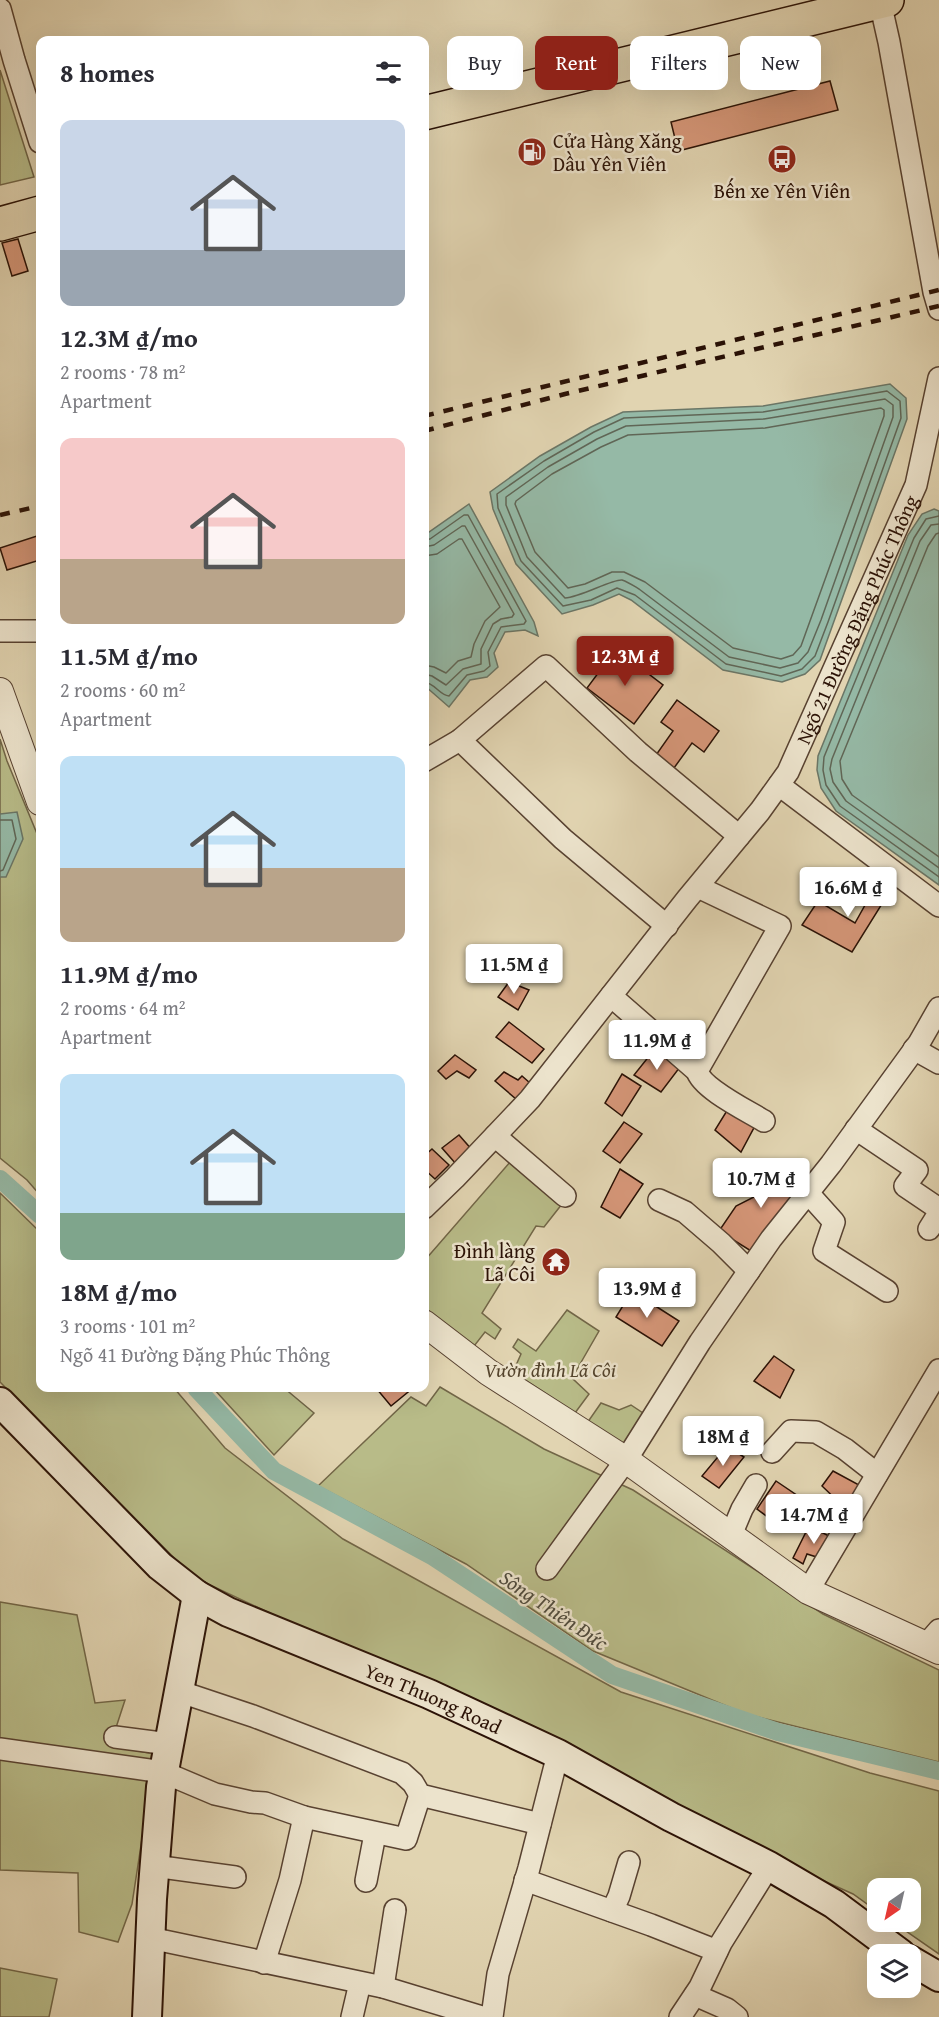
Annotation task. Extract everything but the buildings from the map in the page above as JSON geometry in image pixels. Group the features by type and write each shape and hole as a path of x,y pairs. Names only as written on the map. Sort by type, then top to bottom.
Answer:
{"main road":[{"path":"429,112 883,1"},
{"path":"0,224 36,214"},
{"name":"Yen Thuong Road","path":"0,1402 160,1566 197,1595 228,1612 429,1694 558,1754 671,1817 769,1866 834,1904 888,1944"},
{"path":"147,2017 154,1866 163,1772 197,1595"},
{"path":"921,1966 939,1977"}],"street":[{"path":"883,1 939,309"},
{"path":"0,9 36,129"},
{"name":"Ngõ 21 Đường Đặng Phúc Thông","path":"429,1203 530,1099 740,836 788,772 916,485 939,378"},
{"path":"0,631 36,631"},
{"path":"429,758 460,740 546,666 638,752 740,836"},
{"path":"0,691 36,791"},
{"path":"460,740 563,839 667,926"},
{"path":"779,784 939,906"},
{"path":"697,1071 780,926 698,887"},
{"path":"611,996 697,1071 698,1076 707,1085 764,1121"},
{"path":"547,1569 626,1460 700,1342 771,1239 856,1129 914,1049 939,1008"},
{"path":"914,1049 939,1063"},
{"path":"856,1129 917,1170 905,1186 936,1217"},
{"path":"495,1136 565,1196"},
{"path":"808,1193 834,1222 824,1251 887,1291"},
{"path":"659,1200 685,1212 749,1271"},
{"path":"429,1327 488,1372 626,1460 808,1591 935,1642"},
{"path":"808,1591 939,1370"},
{"path":"772,1452 791,1431 816,1432 845,1449 877,1474"},
{"path":"731,1535 756,1485"},
{"path":"178,1691 253,1716 402,1773 413,1783 420,1795 540,1824"},
{"path":"115,1737 169,1744"},
{"path":"0,1749 163,1772 215,1794 265,1803 304,1817 406,1839 420,1795"},
{"path":"492,2017 498,1974 558,1754"},
{"path":"264,1963 290,1880 304,1817"},
{"path":"366,1881 375,1834"},
{"path":"612,1911 629,1862"},
{"path":"154,1866 235,1877"},
{"path":"680,2017 769,1866"},
{"path":"525,1880 717,1952"},
{"path":"383,1987 395,1910"},
{"path":"150,1938 383,1987 482,2017"},
{"path":"352,2017 360,1983"},
{"path":"694,1995 727,2009 737,2017"}],"green space":[{"path":"0,70 34,177 0,185"},
{"path":"0,739 36,831 36,1190 0,1158"},
{"path":"511,1161 562,1204 544,1227 536,1226 482,1313 501,1329 495,1339 485,1332 471,1350 429,1314 429,1255"},
{"path":"0,1193 36,1228 36,1392 177,1392 225,1448 343,1539 621,1692 870,1773 939,1791 939,1954 907,1932 921,1932 921,1878 867,1878 867,1904 853,1894 702,1826 336,1644 193,1577 0,1382"},
{"name":"Vườn đình Lã Côi","path":"567,1310 599,1331 572,1378 589,1394 575,1413 513,1372 521,1354 513,1347 518,1339 536,1351"},
{"path":"440,1387 544,1449 633,1490 823,1614 939,1670 939,1762 746,1714 593,1651 466,1564 318,1486 411,1397 426,1406"},
{"path":"217,1392 289,1392 314,1413 274,1455"},
{"path":"601,1403 619,1410 631,1405 649,1417 629,1455 585,1426"},
{"path":"0,1602 77,1615 95,1703 125,1700 110,1746 155,1754 132,1904 118,1942 79,1932 78,1873 0,1870"},
{"path":"0,1968 57,1979 49,2017 0,2017"}],"water":[{"path":"890,384 906,398 907,419 820,660 805,674 782,682 723,670 631,600 619,594 562,614 516,564 493,509 490,492 540,456 623,412 763,406"},
{"path":"469,504 534,622 538,636 525,630 505,632 494,653 498,667 487,677 470,680 449,707 429,690 429,532"},
{"path":"934,509 939,511 939,885 836,811 821,788 817,770 818,756 908,535 922,514"},
{"path":"17,812 23,839 6,877 0,877 0,814"}],"waterway":[{"name":"Sông Thiên Đức","path":"0,1179 36,1211"},
{"name":"Sông Thiên Đức","path":"200,1392 274,1471 432,1556 612,1675 778,1732 939,1771"}],"railway":[{"path":"429,415 939,290"},
{"path":"429,430 565,394 939,306"},
{"path":"0,515 36,507"}],"place":[{"name":"Cửa Hàng Xăng Dầu Yên Viên","path":"532,152"},
{"name":"Bến xe Yên Viên","path":"782,159"},
{"name":"Đình làng Lã Côi","path":"556,1262"}]}
